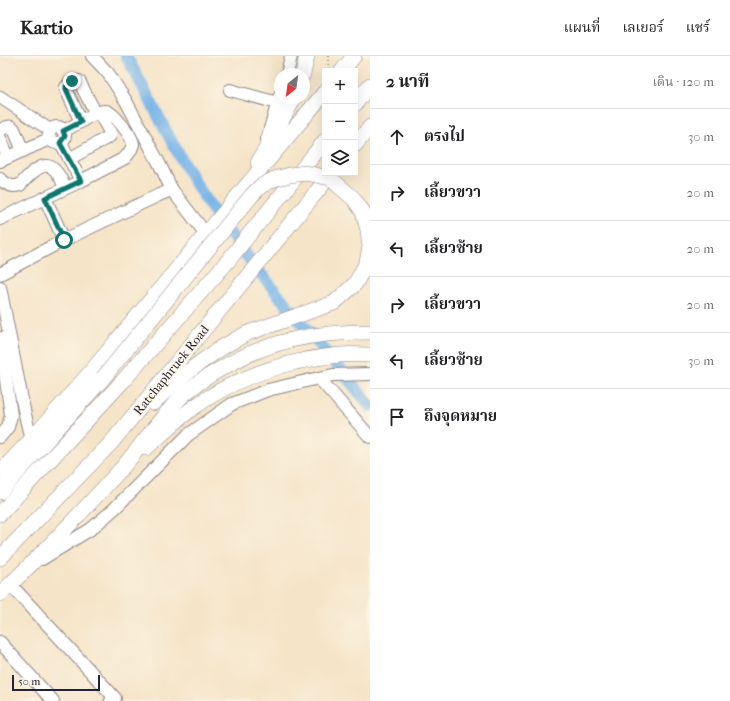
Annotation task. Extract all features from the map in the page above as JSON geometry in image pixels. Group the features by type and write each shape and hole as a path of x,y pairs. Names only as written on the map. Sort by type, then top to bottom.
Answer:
{"main road":[{"path":"304,68 307,56"},
{"path":"344,68 354,56"},
{"path":"358,100 370,85"},
{"path":"0,472 31,440 108,352 322,96"},
{"path":"250,182 263,152 291,104"},
{"path":"358,141 370,127"},
{"name":"Ratchaphruek Road","path":"0,514 122,382 227,262 322,145"},
{"path":"0,492 103,378 252,195 261,186 274,179 306,173 330,178 353,198 363,212 368,230 370,247 363,273 356,284 334,304 248,333 218,349 169,387 111,442"},
{"name":"Ratchaphruek Road","path":"0,558 111,442 330,176"},
{"path":"5,589 31,565 124,466 155,425 183,395 204,378 233,361 259,349 287,340 316,334 370,332"},
{"path":"124,466 189,411 222,390 255,374 286,364 340,355 370,355"}],"street":[{"path":"92,56 108,73 126,101 172,190 210,228"},
{"path":"288,68 291,56"},
{"path":"69,159 110,136 110,132 79,81 72,81 66,89 81,122"},
{"path":"230,90 274,98"},
{"path":"0,97 56,136 81,181"},
{"path":"263,152 277,104"},
{"path":"0,138 4,159 56,136 104,111 111,112 132,140 133,144 125,158 81,181 0,219"},
{"path":"0,130 11,126 14,129 23,151"},
{"path":"0,179 6,184 12,186 20,185 38,167 51,166 60,176 65,188"},
{"path":"0,274 64,240 172,190"},
{"path":"45,198 64,240"},
{"path":"0,287 31,440"},
{"path":"0,338 11,415 8,427 0,437"},
{"path":"31,565 91,529 114,509 188,435 232,404 268,390 319,378 333,375 370,374"},
{"path":"319,378 370,437"},
{"path":"5,589 115,698 111,701"},
{"path":"0,642 53,701"}],"path":[{"path":"328,56 328,68"}],"waterway":[{"path":"126,56 176,149 209,204 247,256 370,406"}],"route":[{"path":"64,240 50,206 45,198 81,181 60,143 65,136 63,131 81,122 66,89 72,81"}]}
